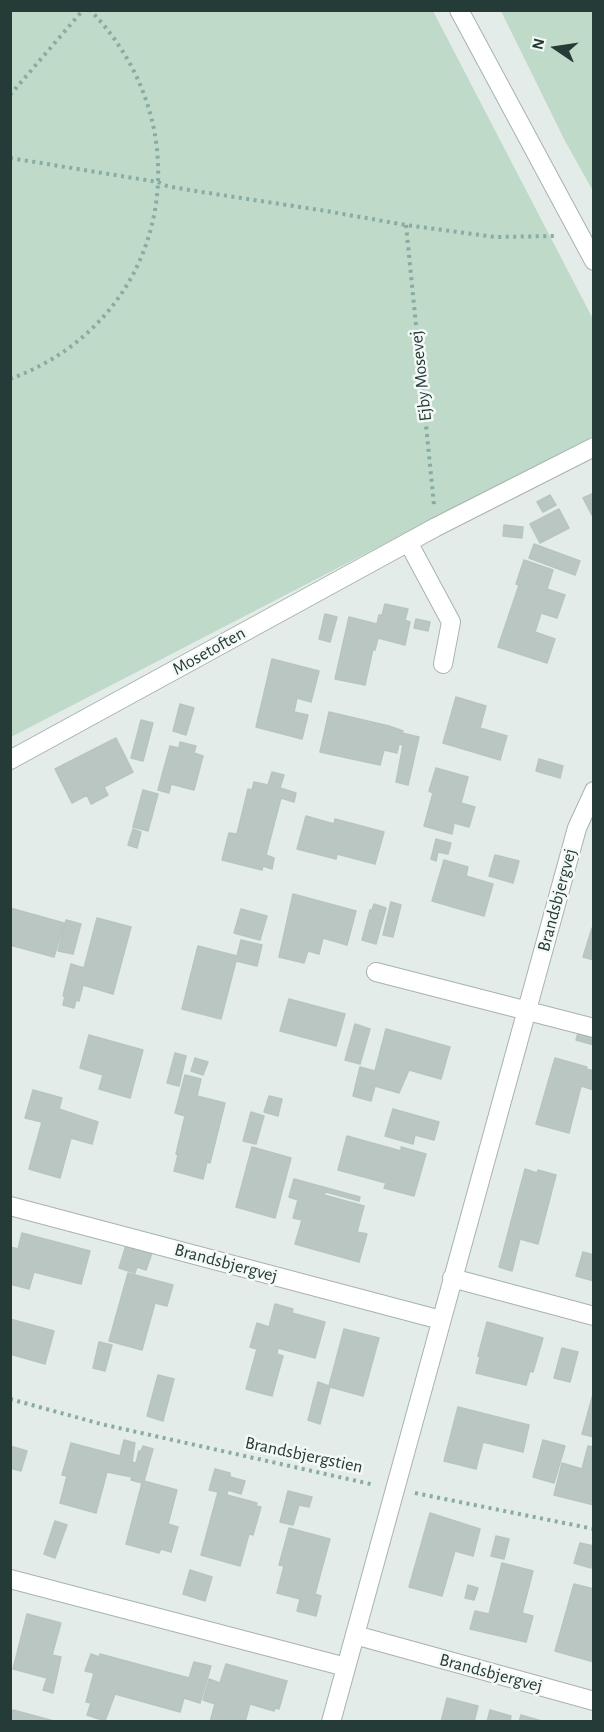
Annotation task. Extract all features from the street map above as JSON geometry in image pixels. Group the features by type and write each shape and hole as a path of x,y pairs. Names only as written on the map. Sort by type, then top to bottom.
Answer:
{"street":[{"path":"459,10 594,261"},
{"name":"Mosetoften","path":"10,760 408,542 594,447"},
{"path":"408,542 451,622 443,664"},
{"name":"Brandsbjergvej","path":"331,1722 577,828 594,791"},
{"path":"376,972 594,1028"},
{"name":"Brandsbjergvej","path":"10,1206 441,1320"},
{"path":"452,1278 594,1316"},
{"path":"10,1579 346,1667"},
{"name":"Brandsbjergvej","path":"355,1635 594,1701"}],"path":[{"path":"10,94 83,10"},
{"path":"10,379 36,369 63,353 93,328 118,298 134,272 147,243 154,213 158,182 157,143 148,105 142,86 124,52 90,10"},
{"path":"10,158 406,225 495,237 580,236"},
{"name":"Ejby Mosevej","path":"406,225 436,527"},
{"name":"Brandsbjergstien","path":"10,1399 101,1424 394,1489 594,1529"}],"green space":[{"path":"11,11 433,11 593,319 593,436 11,737"},
{"path":"501,11 593,11 593,191 565,141"}],"building":[{"path":"594,493 594,519 583,498"},
{"path":"550,495 556,505 543,512 537,502"},
{"path":"559,509 569,528 540,543 530,524"},
{"path":"504,525 523,527 522,538 503,536"},
{"path":"534,544 580,561 575,575 529,558"},
{"path":"524,560 553,570 547,589 565,595 557,618 541,613 535,632 555,639 547,663 498,647 519,585 516,584"},
{"path":"385,604 408,609 405,620 410,622 405,645 378,638 375,650 373,649 365,685 335,679 349,617 377,624"},
{"path":"325,614 337,617 330,642 319,639"},
{"path":"416,619 430,622 428,631 414,628"},
{"path":"272,659 319,671 311,702 297,698 294,712 308,715 302,739 256,727"},
{"path":"456,697 486,706 480,728 507,736 500,760 443,743"},
{"path":"180,704 194,708 186,735 173,731"},
{"path":"329,712 389,726 403,731 402,733 419,737 408,785 396,782 403,745 399,744 397,753 384,750 380,765 320,752"},
{"path":"141,720 153,723 143,761 131,758"},
{"path":"116,738 133,772 104,787 108,795 91,804 87,795 72,803 55,769"},
{"path":"180,742 196,746 194,753 203,756 194,790 171,784 169,793 158,790 170,746 179,748"},
{"path":"539,759 563,766 560,778 536,771"},
{"path":"436,768 468,777 461,803 475,807 469,827 454,823 452,834 424,826 433,793 429,791"},
{"path":"272,772 284,775 280,788 296,793 294,802 281,798 266,855 274,858 272,869 263,866 262,870 222,860 229,833 237,834 248,789 252,790 254,782 268,785"},
{"path":"143,790 158,794 148,831 133,827"},
{"path":"306,816 334,824 335,819 384,832 375,864 337,854 336,859 297,849"},
{"path":"133,829 141,832 137,848 128,845"},
{"path":"436,839 451,843 448,854 438,852 436,861 431,859"},
{"path":"495,855 519,861 513,883 489,876"},
{"path":"444,860 468,867 466,876 493,884 484,916 432,901"},
{"path":"293,894 356,911 347,945 323,938 319,954 308,951 304,963 279,957"},
{"path":"391,902 401,905 393,937 383,935"},
{"path":"374,904 386,908 376,944 362,940 370,910"},
{"path":"10,908 64,923 54,957 10,945"},
{"path":"241,909 267,916 260,940 234,933"},
{"path":"97,918 131,927 113,994 83,985 79,1001 76,1000 74,1008 63,1005 71,964 84,968"},
{"path":"66,920 81,924 73,954 58,951"},
{"path":"592,928 594,929 594,960 583,957"},
{"path":"241,940 262,945 257,966 236,961 221,1019 182,1009 198,946 237,956"},
{"path":"289,999 345,1014 336,1046 280,1031"},
{"path":"355,1024 370,1029 360,1064 345,1060"},
{"path":"386,1029 450,1047 441,1079 409,1070 399,1093 375,1086 371,1101 353,1096 360,1067 375,1071"},
{"path":"578,1033 594,1037 594,1045 576,1040"},
{"path":"89,1035 143,1050 130,1098 99,1089 103,1075 80,1068"},
{"path":"175,1053 186,1056 179,1086 167,1083"},
{"path":"195,1058 208,1062 203,1075 191,1071"},
{"path":"555,1058 594,1071 594,1090 581,1086 569,1133 536,1124"},
{"path":"185,1075 201,1079 197,1096 225,1103 210,1163 207,1162 203,1179 174,1171 185,1116 175,1113"},
{"path":"33,1090 62,1098 59,1109 98,1122 92,1144 71,1138 60,1178 29,1169 42,1122 25,1118"},
{"path":"269,1096 282,1099 278,1116 264,1112"},
{"path":"393,1109 439,1122 434,1140 415,1135 413,1144 385,1136"},
{"path":"251,1112 264,1116 256,1144 243,1141"},
{"path":"347,1136 401,1151 401,1147 426,1154 414,1196 384,1188 386,1183 338,1170"},
{"path":"252,1147 291,1158 275,1218 236,1207"},
{"path":"525,1169 556,1175 538,1244 520,1239 512,1271 499,1267"},
{"path":"294,1179 360,1197 359,1201 326,1192 324,1195 364,1206 357,1232 367,1234 359,1262 295,1244 302,1220 293,1218 298,1200 289,1197"},
{"path":"22,1233 90,1251 81,1284 34,1272 29,1289 10,1284 10,1247 18,1249"},
{"path":"126,1245 152,1253 146,1270 137,1267 135,1273 119,1268"},
{"path":"583,1252 594,1255 594,1281 576,1276"},
{"path":"128,1273 173,1285 167,1306 155,1303 142,1350 109,1341"},
{"path":"275,1304 293,1309 292,1313 325,1322 315,1358 278,1348 277,1354 283,1356 272,1396 246,1389 257,1349 250,1347 257,1323 269,1327"},
{"path":"10,1319 54,1331 45,1364 10,1354"},
{"path":"487,1322 543,1338 533,1372 530,1371 526,1385 476,1373"},
{"path":"344,1329 379,1338 363,1396 330,1387 320,1424 308,1420 318,1382 329,1386"},
{"path":"99,1342 112,1345 105,1371 93,1368"},
{"path":"562,1348 578,1352 570,1382 554,1378"},
{"path":"158,1375 174,1379 163,1421 147,1416"},
{"path":"594,1395 594,1437 582,1434"},
{"path":"458,1407 529,1425 523,1452 483,1442 476,1469 444,1461"},
{"path":"124,1440 135,1443 132,1462 136,1463 143,1446 153,1449 144,1481 177,1490 168,1524 178,1527 171,1552 161,1549 159,1553 126,1544 142,1483 131,1480 132,1477 107,1472 96,1513 60,1503 67,1476 62,1475 71,1443 120,1456"},
{"path":"543,1440 565,1446 554,1483 533,1477"},
{"path":"10,1446 27,1451 21,1471 10,1468"},
{"path":"588,1446 594,1447 594,1505 554,1495 562,1463 582,1469"},
{"path":"215,1469 230,1473 230,1477 245,1481 241,1494 228,1490 227,1495 257,1503 256,1506 261,1507 253,1535 249,1534 240,1566 201,1555 218,1492 209,1490"},
{"path":"288,1491 312,1497 309,1507 299,1505 293,1525 280,1522"},
{"path":"430,1513 480,1529 473,1556 455,1551 442,1596 409,1587"},
{"path":"55,1521 67,1525 55,1558 44,1554"},
{"path":"289,1528 330,1539 315,1594 321,1596 316,1616 297,1611 300,1599 277,1593 284,1566 279,1565"},
{"path":"496,1536 509,1539 504,1559 491,1556"},
{"path":"580,1543 594,1546 591,1568 574,1563"},
{"path":"502,1563 533,1571 522,1613 533,1616 526,1642 470,1629 475,1611 489,1614"},
{"path":"190,1570 212,1577 205,1601 183,1594"},
{"path":"574,1584 594,1589 594,1662 555,1651"},
{"path":"468,1585 478,1588 474,1600 465,1598"},
{"path":"27,1614 61,1623 52,1655 61,1657 53,1693 43,1690 47,1678 13,1669"},
{"path":"91,1654 99,1657 100,1654 189,1678 194,1662 211,1666 200,1703 184,1698 180,1712 115,1694 105,1721 87,1715 91,1703 86,1702 94,1673 85,1671"},
{"path":"226,1664 287,1681 279,1709 275,1708 274,1711 250,1704 245,1722 210,1722 215,1704 203,1700 209,1679 220,1683"},
{"path":"447,1698 478,1706 474,1722 441,1722"},
{"path":"13,1710 54,1721 54,1722 10,1722"},
{"path":"490,1710 511,1716 510,1722 487,1722"},
{"path":"521,1715 545,1722 519,1722"}]}
